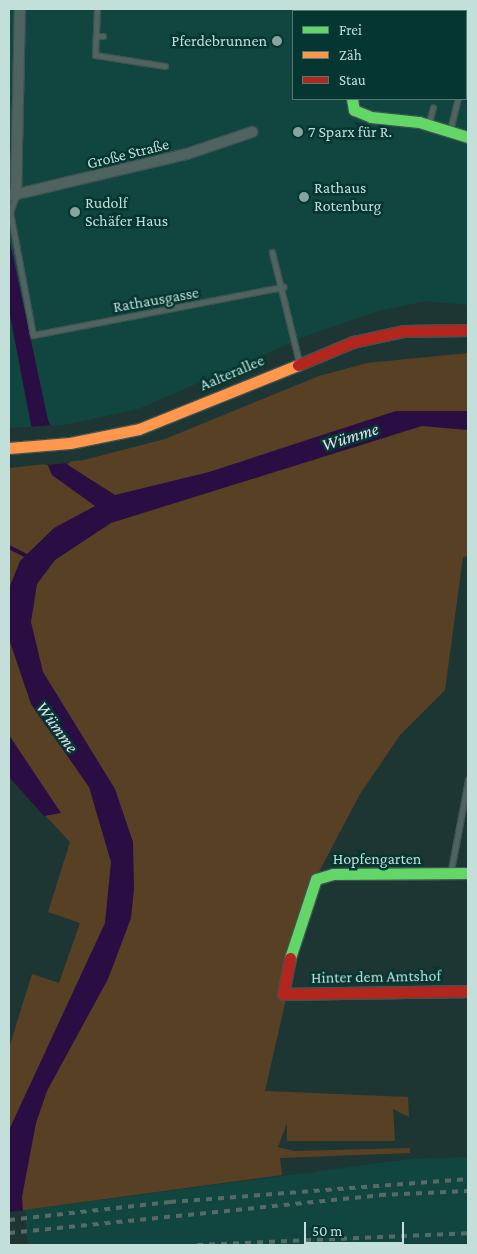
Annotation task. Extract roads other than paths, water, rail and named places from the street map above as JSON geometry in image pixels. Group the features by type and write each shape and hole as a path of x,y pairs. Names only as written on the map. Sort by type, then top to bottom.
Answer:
{"street":[{"path":"12,196 20,9"},
{"path":"353,104 371,117 429,125 468,136"},
{"name":"Große Straße","path":"12,196 187,154 252,132"},
{"name":"Aalterallee","path":"9,448 70,443 139,429 299,362 353,342 403,331 468,330"},
{"name":"Hopfengarten","path":"283,994 296,931 316,878 333,874 468,873"},
{"name":"Hinter dem Amtshof","path":"283,994 468,992"}],"lane":[{"path":"97,9 95,55 165,66"},
{"path":"96,36 103,36"},
{"path":"450,130 458,100"},
{"path":"429,125 433,107"},
{"name":"Rathausgasse","path":"12,196 10,212 33,335 283,287"},
{"path":"272,252 283,287 299,362"},
{"path":"450,873 468,780"}],"water":[{"name":"Wümme","path":"9,238 48,420 68,465 115,495 209,472 396,411 468,411 468,430 422,426 111,523 55,560 37,584 31,622 43,672 115,789 133,842 134,889 131,918 108,979 47,1091 36,1123 22,1197 25,1245 9,1245 9,1130 105,923 111,862 89,787 31,704 9,639 10,586 20,561 54,528 95,506 52,475 31,425 9,310"},
{"path":"9,735 61,813 44,816 9,777"}],"waterway":[{"path":"9,547 29,557"}],"railway":[{"path":"9,1220 170,1202 468,1179"},
{"path":"9,1233 380,1195 468,1191"},
{"path":"197,1245 468,1233"}],"place":[{"name":"Pferdebrunnen","path":"277,41"},
{"name":"7 Sparx für R.","path":"298,132"},
{"name":"Rathaus Rotenburg","path":"304,197"},
{"name":"Rudolf Schäfer Haus","path":"75,212"}]}
